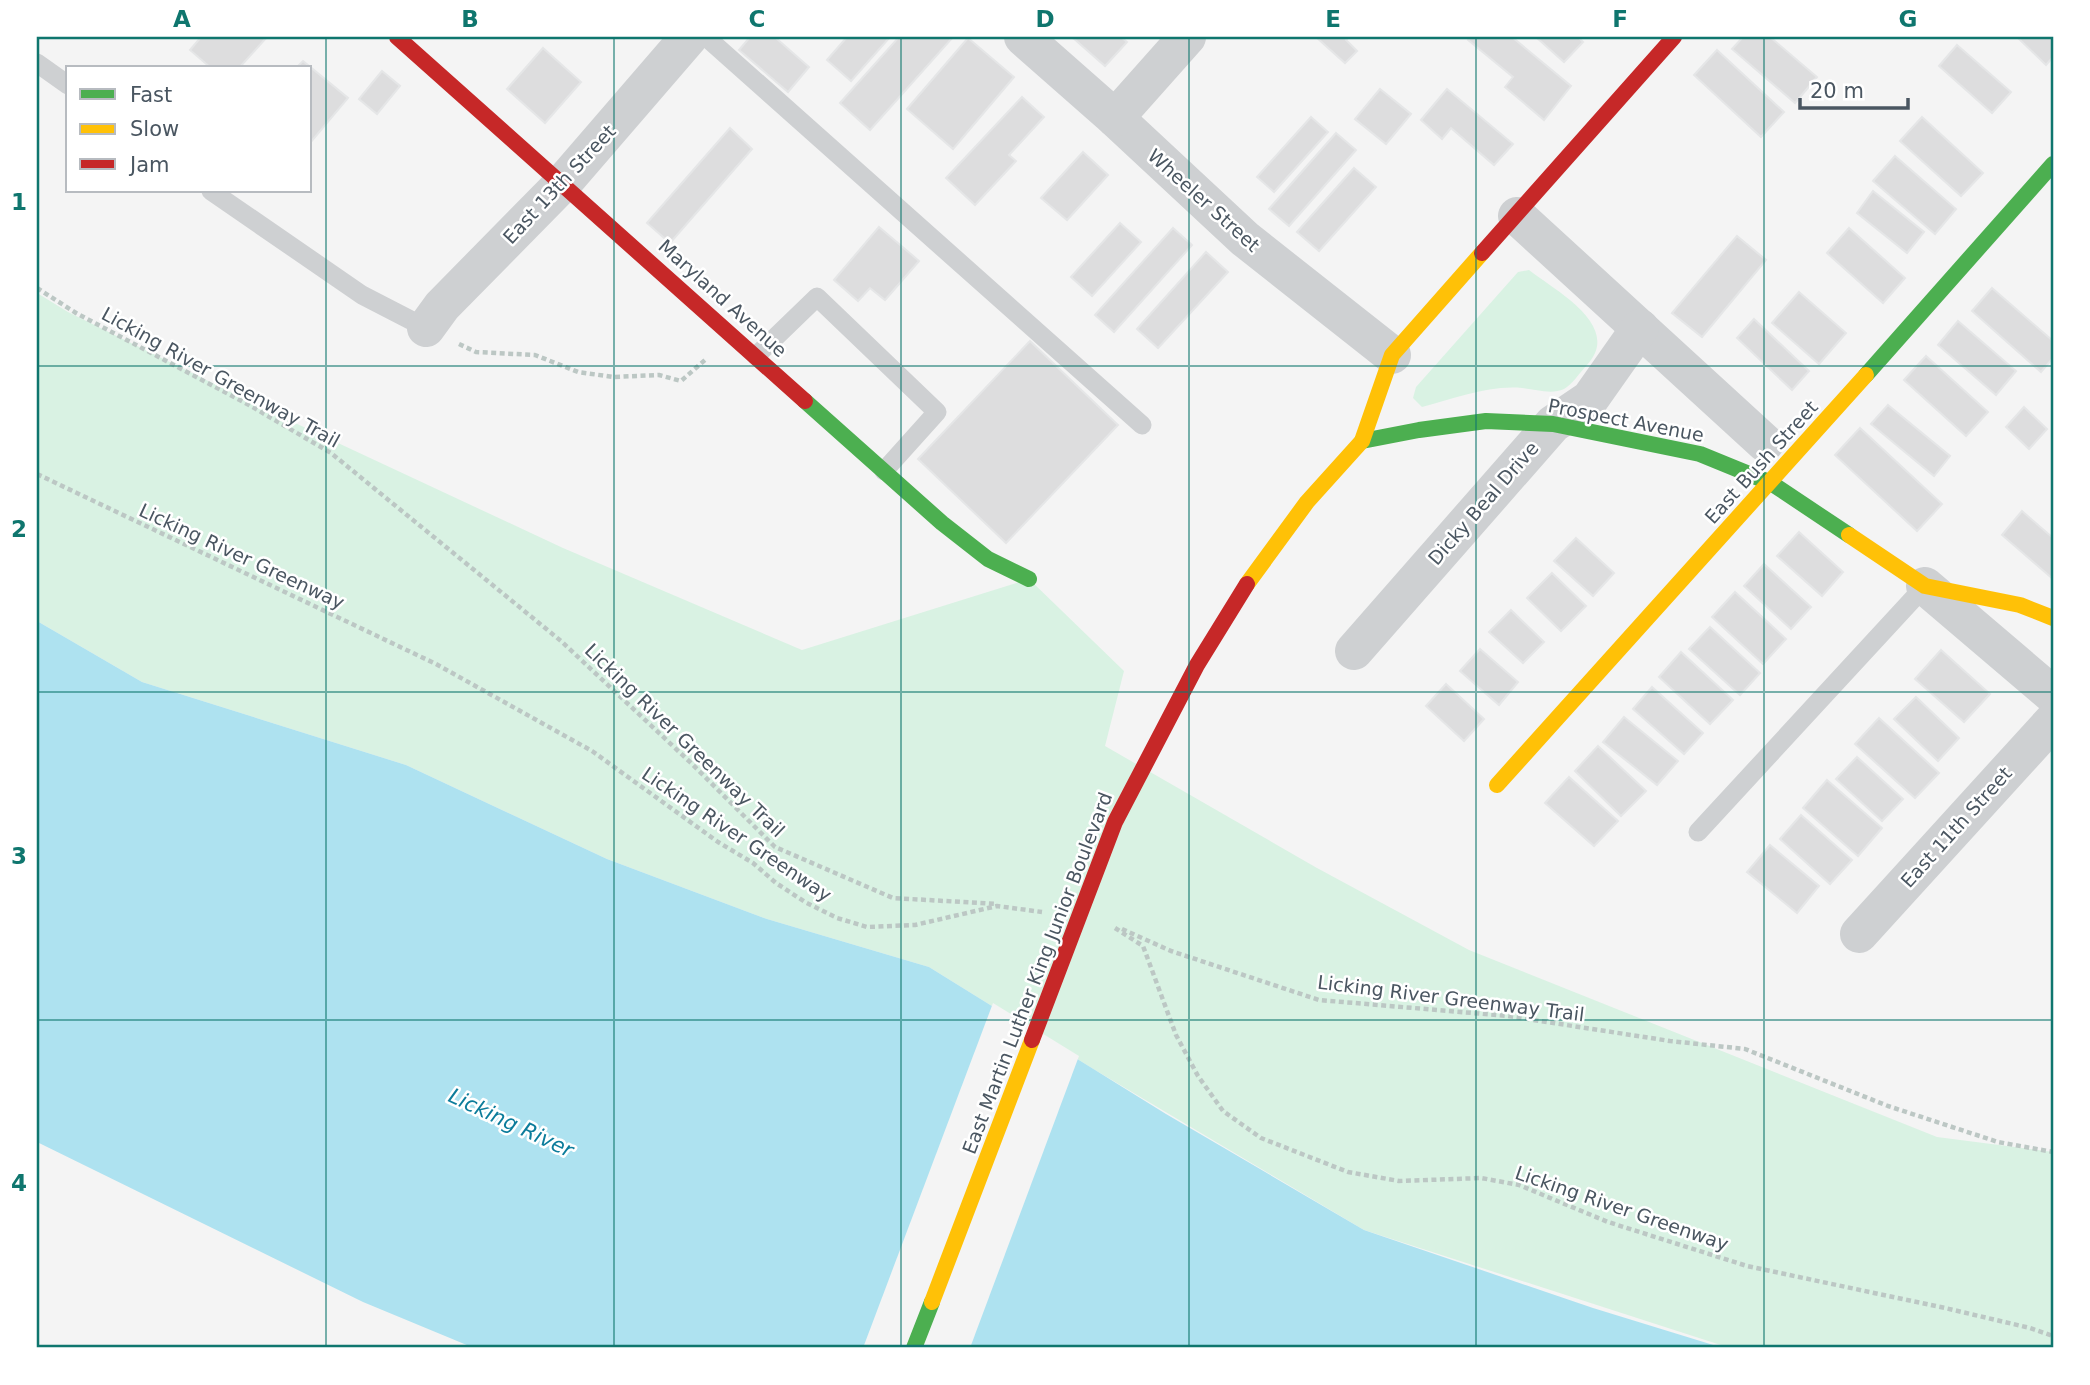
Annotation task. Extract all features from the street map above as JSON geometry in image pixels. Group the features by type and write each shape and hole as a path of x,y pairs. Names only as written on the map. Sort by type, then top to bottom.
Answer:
{"main road":[{"name":"Maryland Avenue","path":"397,37 942,523 988,559 1029,579"},
{"name":"East Martin Luther King Junior Boulevard","path":"914,1348 1115,822 1197,665 1247,584 1307,502 1362,441 1392,355 1674,37"},
{"name":"East Bush Street","path":"1497,785 1772,483 2053,164"},
{"name":"Prospect Avenue","path":"1362,441 1486,421 1553,424 1700,454 1772,483 1925,586 2020,605 2053,618"}],"street":[{"name":"East 13th Street","path":"426,328 442,306 563,183 689,37"},
{"name":"Wheeler Street","path":"1023,37 1245,239 1392,355"},
{"path":"1115,118 1187,37"},
{"path":"1517,216 1765,443"},
{"name":"Dicky Beal Drive","path":"1354,650 1553,424 1590,399 1640,328"},
{"path":"1925,586 2053,695"},
{"name":"East 11th Street","path":"1859,934 2053,720"}],"lane":[{"path":"706,37 1142,425"},
{"path":"37,63 66,84"},
{"path":"212,192 362,295 426,328"},
{"path":"756,356 817,297 937,412 884,471"},
{"path":"1698,832 1925,586"}],"path":[{"name":"Licking River Greenway Trail","path":"37,288 76,313 249,405 331,453 561,640 691,763 775,848 893,898 1004,904 1034,911"},
{"path":"426,328 476,352 535,355 578,372 613,377 659,375 681,381 733,336"},
{"name":"Licking River Greenway","path":"37,474 460,677 592,751 805,902 837,918 867,927 915,925 997,906 1047,913"},
{"name":"Licking River Greenway Trail","path":"1108,923 1171,951 1319,1000 1508,1016 1670,1041 1745,1049 1888,1106 1998,1142 2053,1152"},
{"name":"Licking River Greenway","path":"1108,923 1143,946 1176,1035 1198,1076 1223,1111 1261,1138 1325,1164 1360,1174 1399,1181 1480,1178 1519,1185 1608,1222 1747,1266 1945,1308 2053,1336"}],"green space":[{"path":"1529,270 1569,299 1592,323 1597,337 1596,351 1587,365 1570,385 1559,391 1497,389 1471,393 1422,407 1413,398 1416,387 1518,272"},
{"path":"37,293 68,312 263,408 563,548 802,650 1029,579 1124,671 1105,746 1317,868 1469,950 1937,1137 2053,1152 2053,1348 1730,1348 1364,1230 1095,1070 929,967 767,919 607,859 406,765 142,682 37,621"}],"water":[{"name":"Licking River","path":"37,621 142,682 406,765 607,859 767,919 929,967 1166,1114 1364,1230 1593,1308 1723,1348 474,1348 363,1302 37,1142"}],"pier":[{"path":"993,1003 1079,1056 970,1348 863,1348"}],"building":[{"path":"201,37 267,37 241,66 209,66 190,50"},
{"path":"750,37 779,37 777,39 809,67 788,92 739,50"},
{"path":"847,37 890,37 851,81 827,60"},
{"path":"899,37 953,37 870,130 840,103"},
{"path":"1072,37 1121,37 1127,42 1105,66"},
{"path":"1316,37 1349,37 1346,40 1357,51 1345,63"},
{"path":"1471,37 1512,37 1571,86 1544,120 1505,87 1513,77 1468,40"},
{"path":"1536,37 1578,37 1583,42 1564,62"},
{"path":"1743,37 1770,37 1817,77 1795,103 1732,49"},
{"path":"2017,37 2053,37 2053,57 2046,65"},
{"path":"968,38 1014,77 953,149 907,109"},
{"path":"1957,45 2011,92 1992,113 1939,66"},
{"path":"543,48 581,82 545,123 507,89"},
{"path":"1717,50 1784,112 1761,137 1694,75"},
{"path":"312,68 348,98 312,141"},
{"path":"382,71 400,86 377,114 359,99"},
{"path":"1380,89 1411,114 1386,144 1355,119"},
{"path":"1447,89 1513,144 1494,165 1451,128 1442,139 1421,120"},
{"path":"1022,97 1044,117 1009,155 1016,161 975,205 946,178"},
{"path":"1311,117 1328,132 1274,192 1257,177"},
{"path":"1922,117 1983,173 1961,196 1900,141"},
{"path":"730,128 752,149 670,243 647,223"},
{"path":"1336,133 1356,150 1289,226 1269,209"},
{"path":"1083,152 1108,175 1067,220 1041,198"},
{"path":"1895,156 1956,209 1935,234 1873,181"},
{"path":"1354,168 1376,187 1319,251 1297,232"},
{"path":"1873,191 1924,232 1907,253 1857,213"},
{"path":"1120,223 1141,242 1092,296 1071,277"},
{"path":"879,227 919,261 885,300 870,288 858,301 834,280"},
{"path":"1173,228 1192,245 1114,332 1095,315"},
{"path":"1849,228 1905,278 1883,303 1827,253"},
{"path":"1737,236 1766,260 1702,337 1672,313"},
{"path":"1206,252 1228,272 1158,348 1137,329"},
{"path":"1992,288 2053,341 2053,358 2041,372 1972,311"},
{"path":"1799,292 1846,333 1819,364 1772,323"},
{"path":"1754,319 1809,371 1792,390 1737,338"},
{"path":"1958,321 2016,371 1996,395 1938,345"},
{"path":"1030,341 1118,425 1006,543 918,459"},
{"path":"1926,356 1988,412 1966,436 1904,380"},
{"path":"1888,405 1950,456 1934,476 1871,424"},
{"path":"2024,407 2047,429 2029,449 2006,427"},
{"path":"1860,428 1942,504 1917,531 1835,455"},
{"path":"2022,511 2053,538 2053,579 2002,535"},
{"path":"1799,532 1843,572 1822,596 1777,556"},
{"path":"1576,538 1614,573 1593,596 1554,561"},
{"path":"1764,564 1811,607 1791,629 1744,586"},
{"path":"1552,573 1586,606 1561,631 1527,598"},
{"path":"1735,592 1786,639 1763,664 1712,617"},
{"path":"1511,610 1544,642 1523,663 1489,632"},
{"path":"1710,627 1760,673 1740,695 1689,649"},
{"path":"1480,649 1518,682 1499,705 1460,671"},
{"path":"1941,650 1990,694 1964,722 1915,679"},
{"path":"1681,652 1733,700 1710,724 1659,677"},
{"path":"1446,684 1484,719 1464,741 1426,706"},
{"path":"1652,687 1703,733 1684,754 1633,709"},
{"path":"1916,697 1959,738 1938,761 1894,719"},
{"path":"1624,717 1678,761 1657,785 1603,742"},
{"path":"1879,718 1939,773 1915,798 1855,744"},
{"path":"1598,746 1646,791 1621,816 1575,771"},
{"path":"1857,757 1903,799 1882,821 1836,779"},
{"path":"1569,777 1618,821 1594,846 1545,803"},
{"path":"1827,780 1882,828 1858,856 1803,808"},
{"path":"1801,815 1852,860 1830,884 1780,839"},
{"path":"1770,845 1819,886 1797,913 1747,872"}],"traffic: fast":[{"path":"1866,375 2053,164"},
{"path":"805,401 942,523 988,559 1029,579"},
{"path":"1362,441 1486,421 1553,424 1700,454 1771,483 1849,535"},
{"path":"914,1348 932,1302"}],"traffic: slow":[{"path":"1247,584 1307,502 1362,441 1392,355 1482,253"},
{"path":"1497,785 1866,375"},
{"path":"1849,535 1925,586 2020,605 2053,618"},
{"path":"932,1302 1032,1040"}],"traffic: jam":[{"path":"397,37 805,401"},
{"path":"1482,253 1674,37"},
{"path":"1032,1040 1115,822 1197,665 1247,584"}]}
